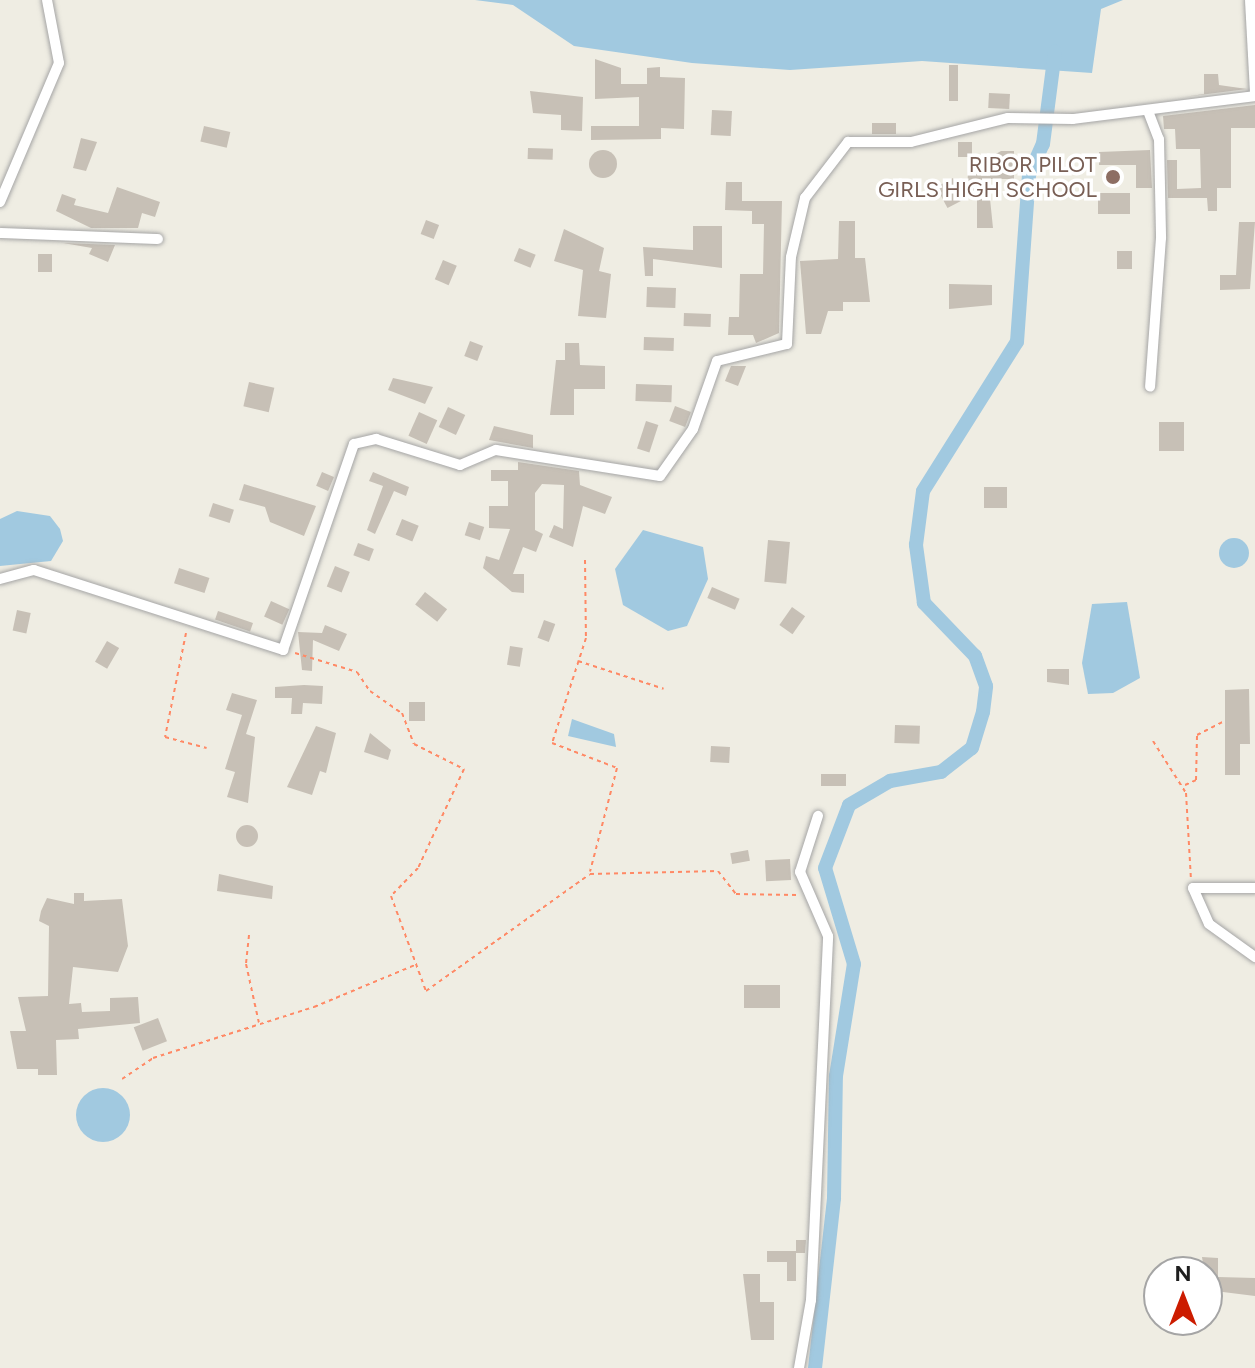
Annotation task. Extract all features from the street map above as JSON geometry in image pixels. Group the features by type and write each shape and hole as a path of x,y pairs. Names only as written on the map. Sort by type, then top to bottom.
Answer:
{"street":[{"path":"0,202 59,63 47,0"},
{"path":"0,579 34,570 190,625 283,650 354,444 376,439 460,465 496,450 660,476 693,429 717,361 787,344 791,257 805,198 826,162 848,142 911,142 1008,118 1073,119 1255,95 1250,1"},
{"path":"1148,111 1159,139 1161,238 1150,387"},
{"path":"0,233 158,239"},
{"path":"799,1368 811,1300 828,936 800,872 818,816"},
{"path":"1255,888 1193,888 1209,924 1255,957"}],"path":[{"path":"585,560 586,638 552,743 617,768 590,872"},
{"path":"190,625 165,737 207,748"},
{"path":"283,650 357,672 370,691 402,713 414,744 464,769 418,868 391,896 426,991 590,874 718,871 736,894 771,899 807,893"},
{"path":"577,661 664,689"},
{"path":"1183,785 1196,780 1197,735 1224,721"},
{"path":"1153,741 1183,785 1193,888"},
{"path":"249,935 246,964 259,1024"},
{"path":"122,1079 153,1058 259,1024 417,964"}],"water":[{"path":"475,0 1123,0 1101,9 1092,73 922,61 790,70 692,63 574,46 513,5"},
{"path":"17,511 50,516 60,529 63,541 51,561 0,566 0,519"},
{"path":"643,530 703,547 708,579 687,626 668,631 623,605 615,569"},
{"path":"1234,538 1240,539 1248,547 1248,559 1240,567 1234,568 1228,567 1220,559 1219,553 1220,547 1228,539"},
{"path":"1127,602 1140,678 1113,693 1088,694 1082,663 1092,604"},
{"path":"572,719 614,734 616,747 568,736"},
{"path":"103,1088 114,1090 122,1096 128,1104 128,1126 122,1134 114,1140 103,1142 92,1140 84,1134 78,1126 76,1115 78,1104 84,1096 92,1090"}],"building":[{"path":"595,59 621,68 621,84 647,84 647,68 660,67 660,77 685,78 684,129 661,128 661,139 591,140 591,126 639,126 639,97 595,99"},
{"path":"949,65 958,65 958,101 949,101"},
{"path":"1204,74 1218,74 1219,85 1247,89 1184,97 1204,94"},
{"path":"530,91 583,97 582,131 561,130 561,115 533,113"},
{"path":"989,93 1010,94 1009,109 988,108"},
{"path":"1255,105 1255,128 1231,128 1231,188 1217,188 1217,211 1208,211 1207,198 1168,198 1167,160 1177,160 1177,189 1201,188 1200,149 1176,149 1175,129 1164,129 1163,116"},
{"path":"712,110 732,111 731,136 711,135"},
{"path":"872,123 896,123 896,134 872,134"},
{"path":"204,126 230,132 227,148 200,142"},
{"path":"81,138 97,142 86,171 73,168"},
{"path":"958,142 972,142 972,157 958,157"},
{"path":"528,148 553,149 553,160 528,159"},
{"path":"603,150 613,154 617,164 613,174 603,178 593,174 589,164 593,154"},
{"path":"1150,150 1152,188 1136,188 1136,165 1099,165 1099,152"},
{"path":"1001,151 1014,151 1014,179 988,179 993,228 977,228 977,192 967,198 968,170"},
{"path":"953,178 964,199 947,208 936,187"},
{"path":"726,182 742,182 742,201 782,201 779,333 756,343 753,335 728,335 729,317 739,317 740,274 763,274 764,224 752,224 752,211 725,210"},
{"path":"117,187 160,202 155,217 142,213 138,228 91,228 56,211 62,194 76,199 74,205 108,213"},
{"path":"1098,193 1130,193 1130,214 1098,214"},
{"path":"426,220 439,225 434,239 421,234"},
{"path":"839,221 855,221 855,258 865,258 870,302 843,302 843,311 828,311 821,334 806,334 800,261 838,259"},
{"path":"1239,222 1255,222 1250,289 1220,290 1220,275 1236,275"},
{"path":"693,226 722,226 722,268 653,259 653,276 645,276 643,247 693,250"},
{"path":"564,229 604,248 599,271 611,274 606,318 578,316 583,270 554,261"},
{"path":"63,243 115,245 108,262 89,254 92,248"},
{"path":"519,248 536,255 530,268 514,261"},
{"path":"1117,251 1132,251 1132,269 1117,269"},
{"path":"38,254 52,254 52,272 38,272"},
{"path":"443,260 457,266 449,285 435,279"},
{"path":"949,284 992,285 992,305 949,309"},
{"path":"647,287 676,288 675,308 646,307"},
{"path":"684,313 711,314 711,327 684,326"},
{"path":"644,337 674,338 674,351 644,350"},
{"path":"470,341 483,346 477,361 464,356"},
{"path":"565,343 579,343 580,365 605,366 605,389 574,389 574,415 550,415 556,360 565,360"},
{"path":"731,366 746,366 738,386 725,381"},
{"path":"393,378 433,387 425,404 388,390"},
{"path":"249,382 274,388 269,412 243,406"},
{"path":"636,384 672,385 671,402 635,401"},
{"path":"675,406 691,412 685,427 669,421"},
{"path":"448,407 465,415 456,435 439,427"},
{"path":"419,412 437,420 427,444 408,436"},
{"path":"646,421 658,425 649,453 637,449"},
{"path":"1159,422 1184,422 1184,451 1159,451"},
{"path":"494,426 533,435 533,448 489,440"},
{"path":"518,462 579,471 580,485 612,497 605,514 583,506 573,547 549,537 554,525 563,529 564,485 542,484 535,493 535,530 543,534 536,552 523,547 513,574 524,574 524,593 512,592 483,568 486,556 499,560 510,529 489,528 489,506 508,506 508,481 491,481 491,470 518,470"},
{"path":"322,472 334,477 328,491 316,486"},
{"path":"373,472 409,487 406,496 394,491 375,534 367,530 383,486 369,481"},
{"path":"244,484 316,506 304,536 270,522 265,507 239,500"},
{"path":"984,487 1007,487 1007,508 984,508"},
{"path":"213,503 234,510 230,523 209,516"},
{"path":"402,519 419,526 412,542 396,535"},
{"path":"469,522 484,527 480,540 465,535"},
{"path":"768,540 790,542 786,584 764,582"},
{"path":"358,543 374,549 369,561 353,555"},
{"path":"335,566 350,572 342,592 327,586"},
{"path":"179,568 209,578 204,593 174,583"},
{"path":"712,587 740,599 735,610 707,598"},
{"path":"425,592 447,609 437,622 415,605"},
{"path":"271,601 289,609 282,625 264,617"},
{"path":"792,607 805,616 792,634 779,625"},
{"path":"17,610 31,613 26,633 13,631"},
{"path":"218,611 253,623 250,632 215,620"},
{"path":"544,620 555,624 549,642 538,638"},
{"path":"325,625 347,634 339,651 313,640 312,671 302,670 298,632 322,633"},
{"path":"107,641 119,648 107,669 95,662"},
{"path":"510,646 523,648 520,667 507,665"},
{"path":"1047,669 1069,669 1069,685 1047,682"},
{"path":"323,686 322,704 303,703 302,714 291,714 292,698 275,698 275,687"},
{"path":"1249,689 1250,744 1240,744 1240,775 1225,775 1225,690"},
{"path":"232,693 257,700 246,734 255,737 248,803 227,797 235,772 225,769 242,715 226,710"},
{"path":"409,702 425,702 425,721 409,721"},
{"path":"895,725 920,726 919,744 894,743"},
{"path":"316,726 336,733 326,773 320,771 312,795 287,787"},
{"path":"370,733 391,750 388,760 364,752"},
{"path":"711,746 730,747 729,763 710,762"},
{"path":"821,774 846,774 846,786 821,786"},
{"path":"247,825 255,828 258,836 255,844 247,847 239,844 236,836 239,828"},
{"path":"748,850 750,861 732,864 730,853"},
{"path":"790,859 791,880 766,881 765,860"},
{"path":"219,874 273,886 272,899 217,891"},
{"path":"74,893 84,893 84,901 122,899 128,946 118,972 73,967 69,1004 81,1003 82,1012 110,1011 110,998 138,997 140,1023 78,1029 79,1039 56,1040 57,1075 38,1075 38,1069 17,1069 10,1031 26,1031 18,997 48,996 49,926 39,921 47,898 74,904"},
{"path":"744,985 780,985 780,1008 744,1008"},
{"path":"158,1018 167,1041 143,1051 134,1027"},
{"path":"796,1240 806,1240 805,1253 796,1253 796,1281 787,1281 787,1262 767,1262 767,1251 796,1251"},
{"path":"743,1274 760,1274 760,1302 774,1302 774,1340 751,1340"},
{"path":"1223,1277 1255,1278 1255,1296 1223,1292"}],"waterway":[{"path":"815,1368 834,1198 836,1076 854,964 825,868 849,805 890,781 941,772 972,748 983,712 986,686 975,656 924,603 916,545 923,491 1017,342 1029,175 1043,144 1055,52"}],"place":[{"name":"RIBOR PILOT GIRLS HIGH SCHOOL","path":"1113,177"}]}
